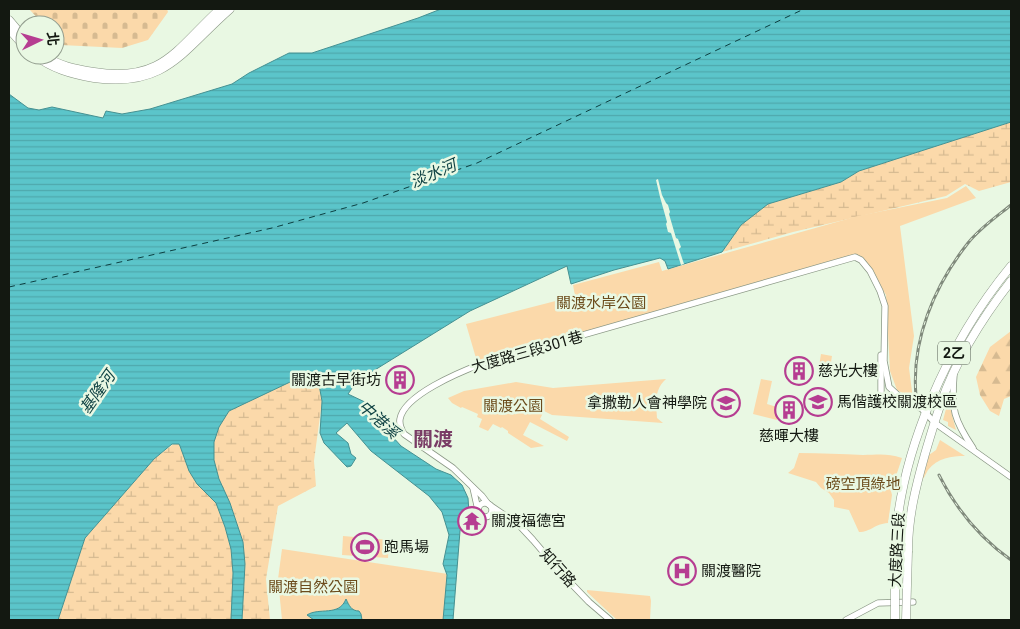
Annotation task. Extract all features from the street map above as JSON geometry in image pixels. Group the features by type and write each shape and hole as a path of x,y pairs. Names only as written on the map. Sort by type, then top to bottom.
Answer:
{"main road":[{"path":"61,65 102,73 130,74 160,68 220,9"},
{"path":"48,65 57,70 80,76 106,79 138,78 178,59 230,9"},
{"name":"大度路三段","path":"895,620 896,528 905,476 933,395 977,313 1011,266"},
{"name":"2乙","path":"955,371 985,318 1011,281"},
{"name":"大度路三段","path":"906,620 908,551 912,506 934,422 955,371"}],"street":[{"name":"大度路三段301巷","path":"455,470 404,434 400,427 400,420 405,407 416,398 444,381 481,364 851,258 858,258 870,271 880,291 885,306 884,340"},
{"path":"880,396 880,360 884,340"},
{"path":"884,340 884,361 888,383 901,398"},
{"path":"955,371 952,396 956,418 976,452"},
{"path":"880,396 888,392 917,406 934,422 1011,477"},
{"path":"880,396 917,406"},
{"name":"知行路","path":"455,470 488,504 519,525 562,574 589,602 610,620"},
{"path":"473,488 478,511 482,516 506,516"},
{"path":"478,511 481,504 488,504 491,507 488,516"},
{"path":"846,620 878,603 913,602"}],"green space":[{"path":"29,9 167,9 168,12 148,40 122,48 65,45 65,15 35,15"},
{"path":"1011,122 1011,182 979,191 965,184 946,196 793,232 722,252 741,225 768,204 841,182 859,171"},
{"name":"關渡水岸公園","path":"966,186 976,198 900,226 914,336 909,368 913,399 897,390 890,371 886,295 865,261 857,256 478,365 466,324 575,296 573,285 659,262 662,271 858,216 947,198"},
{"path":"1011,331 1011,396 1004,399 999,416 990,411 980,395 976,377 990,347"},
{"path":"821,354 832,356 829,375 818,373"},
{"path":"307,374 318,379 322,401 314,461 316,486 278,506 266,579 270,620 58,620 85,538 154,459 185,435 211,419"},
{"name":"關渡公園","path":"666,379 659,387 656,402 657,418 663,423 552,415 544,411 540,419 569,437 567,441 530,422 523,435 544,446 531,448 502,427 493,424 488,431 479,427 482,419 477,417 478,414 461,408 452,403 448,398 464,391 516,382 553,388"},
{"path":"761,379 772,381 767,404 780,408 777,420 753,414"},
{"path":"949,398 956,430 948,426 948,422 943,420"},
{"path":"940,440 965,456 940,460 928,470 922,480 929,455 936,450"},
{"name":"磅空頂綠地","path":"799,453 892,455 902,458 891,491 888,523 859,532 849,510 834,507 834,500 829,493 816,482 788,473 794,468"},
{"name":"跑馬場","path":"343,536 389,540 388,558 342,555"},
{"name":"關渡自然公園","path":"282,549 448,574 443,620 282,620 278,579"},
{"path":"587,590 650,596 650,620 617,620"}],"water":[{"path":"441,9 1011,9 1011,122 859,171 841,182 768,204 741,225 722,252 668,269 665,261 660,258 571,284 567,266 470,311 357,381 348,394 369,404 388,426 392,436 401,446 436,469 451,475 462,485 468,498 469,512 462,523 460,531 453,620 443,620 447,575 443,564 449,535 442,512 429,496 371,451 347,423 336,433 348,443 351,454 356,458 351,466 347,467 324,443 320,433 322,401 318,379 307,374 229,411 219,427 214,442 214,460 219,479 230,503 243,542 245,564 242,620 231,620 233,573 231,549 216,503 197,484 189,471 179,444 172,444 154,459 85,538 58,620 9,620 9,94 28,108 39,110 52,107 103,118 106,111 122,114 150,109 232,84 249,73 289,53 312,53"},
{"path":"346,599 352,609 359,611 362,620 314,620 307,615 339,608"}],"pier":[{"path":"658,179 662,195 668,205 676,238 681,247 679,249 684,264 681,265 671,233 668,232 656,180"}],"ferry route":[{"path":"9,287 272,228 363,203 477,163 804,9"}],"railway":[{"path":"916,396 915,375 917,355 927,315 935,296 945,277 968,243 1011,205"},
{"path":"939,475 953,500 970,522 989,542 1011,560"}],"place":[{"name":"慈光大樓","path":"799,371"},
{"name":"關渡古早街坊","path":"400,380"},
{"name":"馬偕護校關渡校區","path":"818,402"},
{"name":"拿撒勒人會神學院","path":"726,403"},
{"name":"慈暉大樓","path":"789,410"},
{"name":"關渡福德宮","path":"472,521"},
{"name":"跑馬場","path":"365,547"},
{"name":"關渡醫院","path":"682,571"}],"district":[{"name":"關渡","path":"433,439"}],"water label":[{"name":"淡水河","path":"433,173"},
{"name":"基隆河","path":"97,392"},
{"name":"中港溪","path":"379,419"}]}
